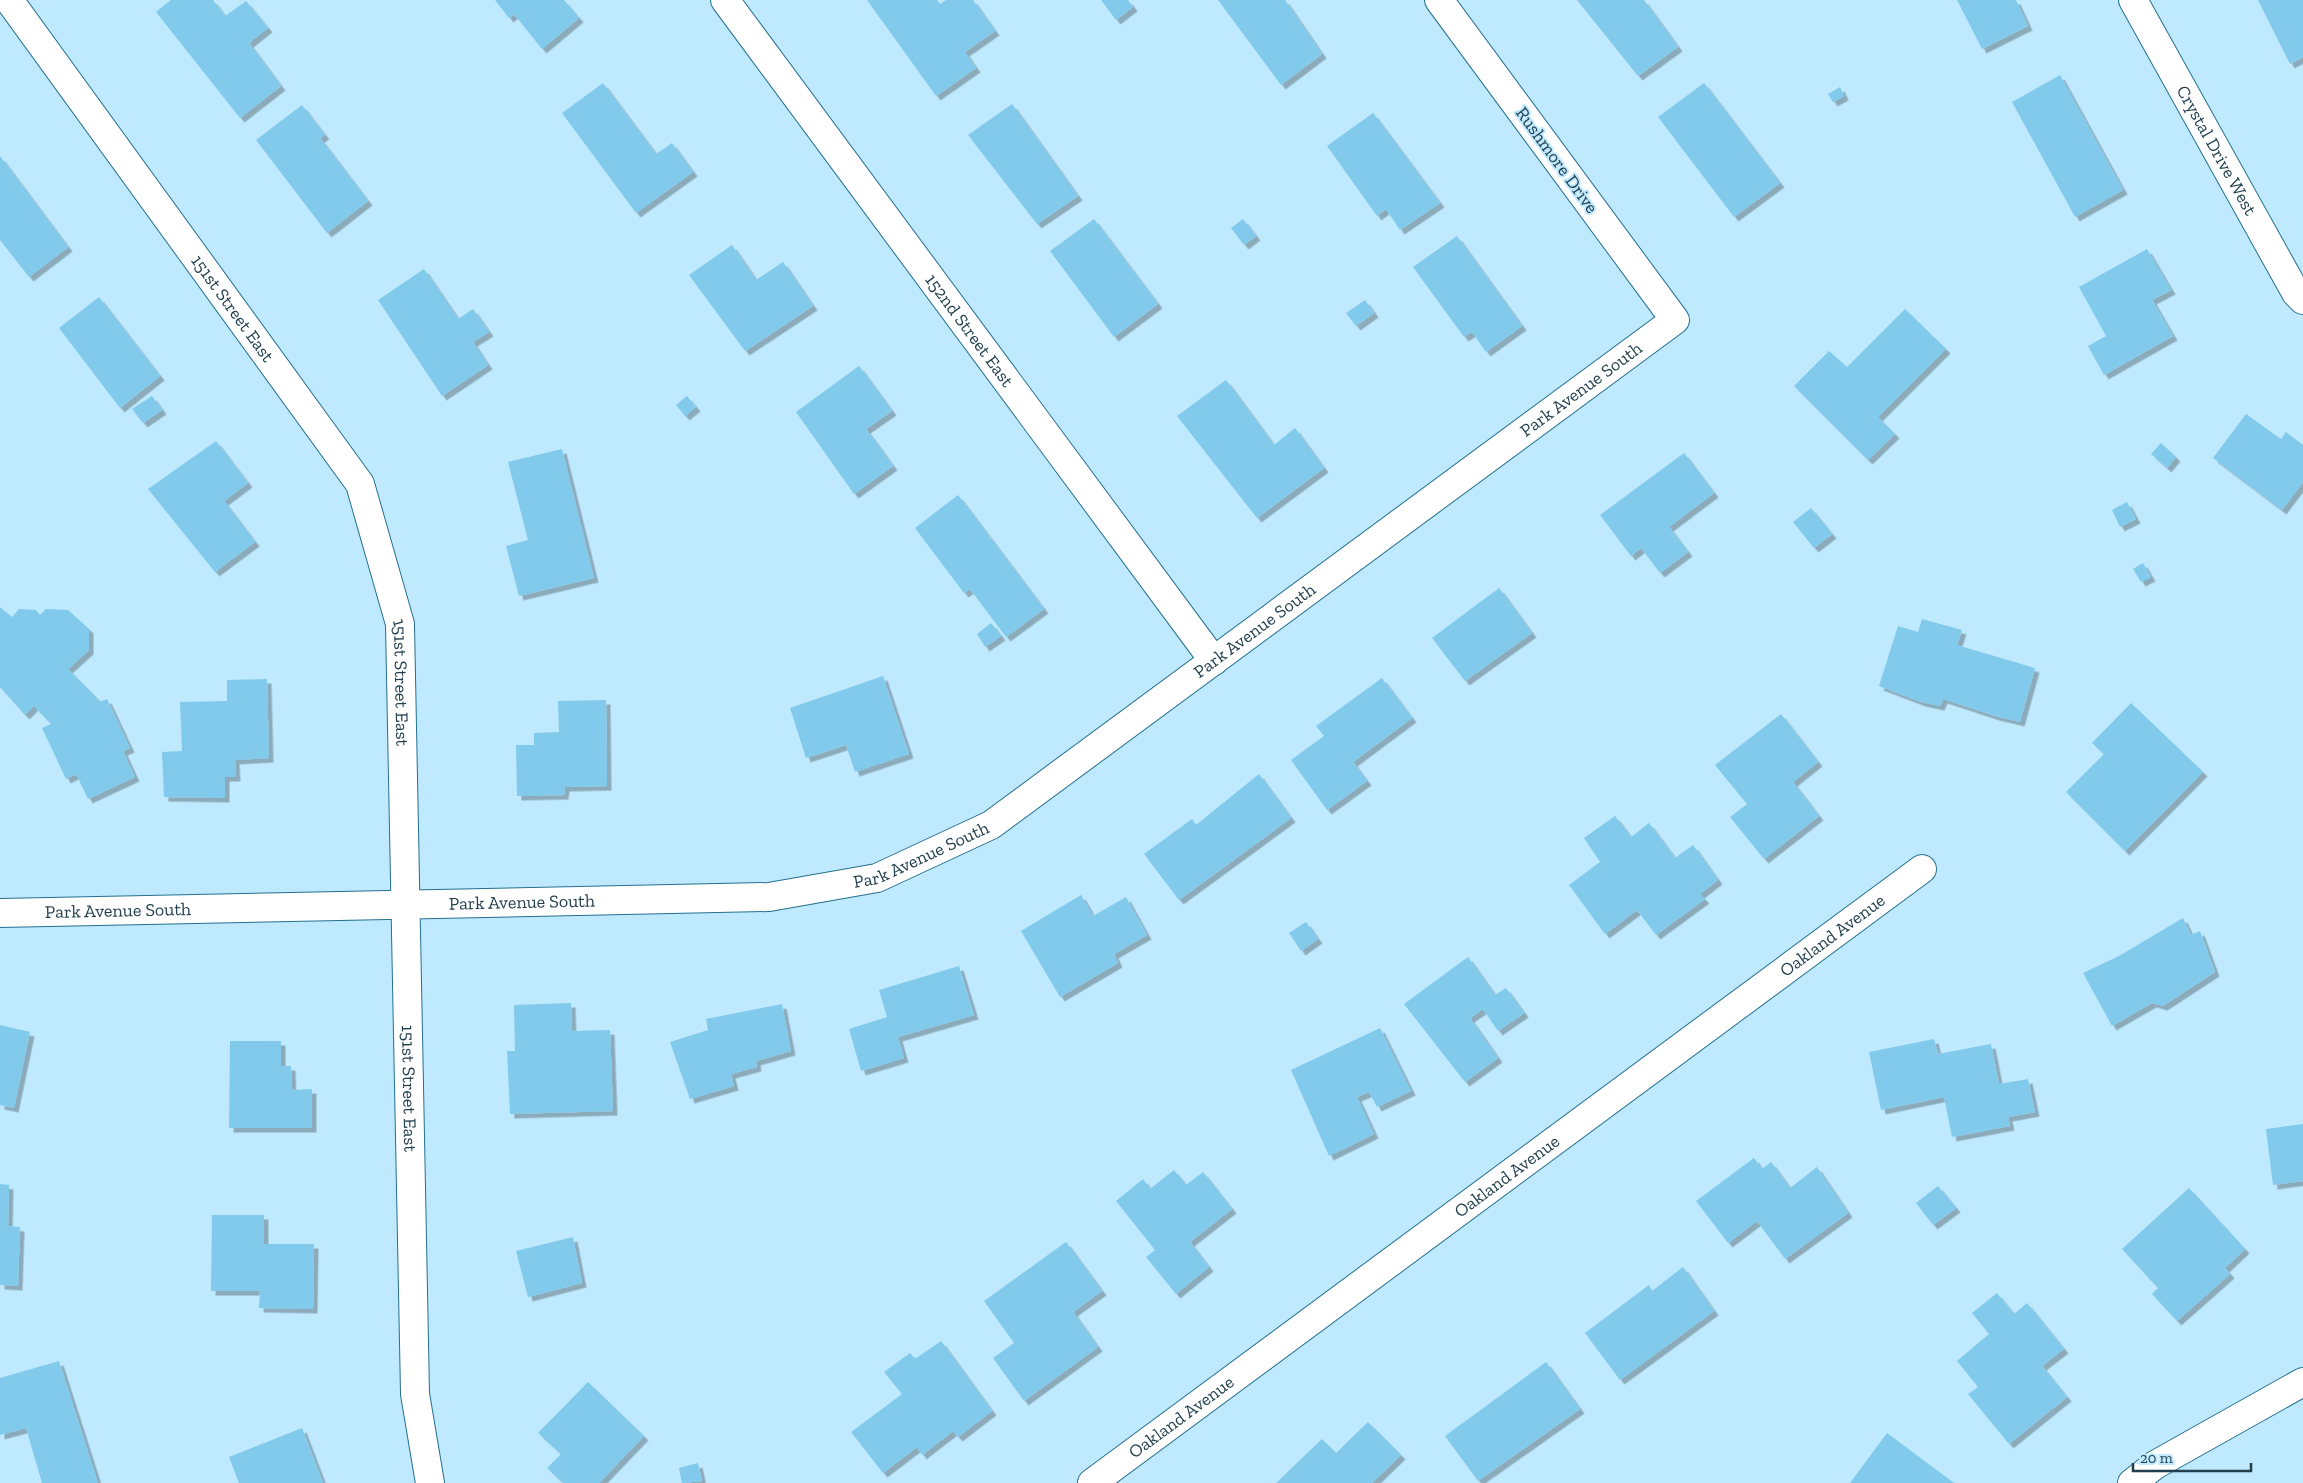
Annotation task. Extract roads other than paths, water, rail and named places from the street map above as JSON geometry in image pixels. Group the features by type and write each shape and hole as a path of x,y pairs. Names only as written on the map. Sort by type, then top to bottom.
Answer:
{"street":[{"name":"151st Street East","path":"9,0 360,484 400,624 415,1394 430,1483"},
{"name":"152nd Street East","path":"725,0 1214,661"},
{"name":"Rushmore Drive","path":"1439,0 1675,320"},
{"name":"Crystal Drive West","path":"2133,0 2296,293 2303,300"},
{"name":"Park Avenue South","path":"0,912 769,898 877,878 991,825 1675,320"},
{"name":"Oakland Avenue","path":"1092,1483 1922,869"},
{"path":"2132,1483 2155,1465 2303,1382"}]}
